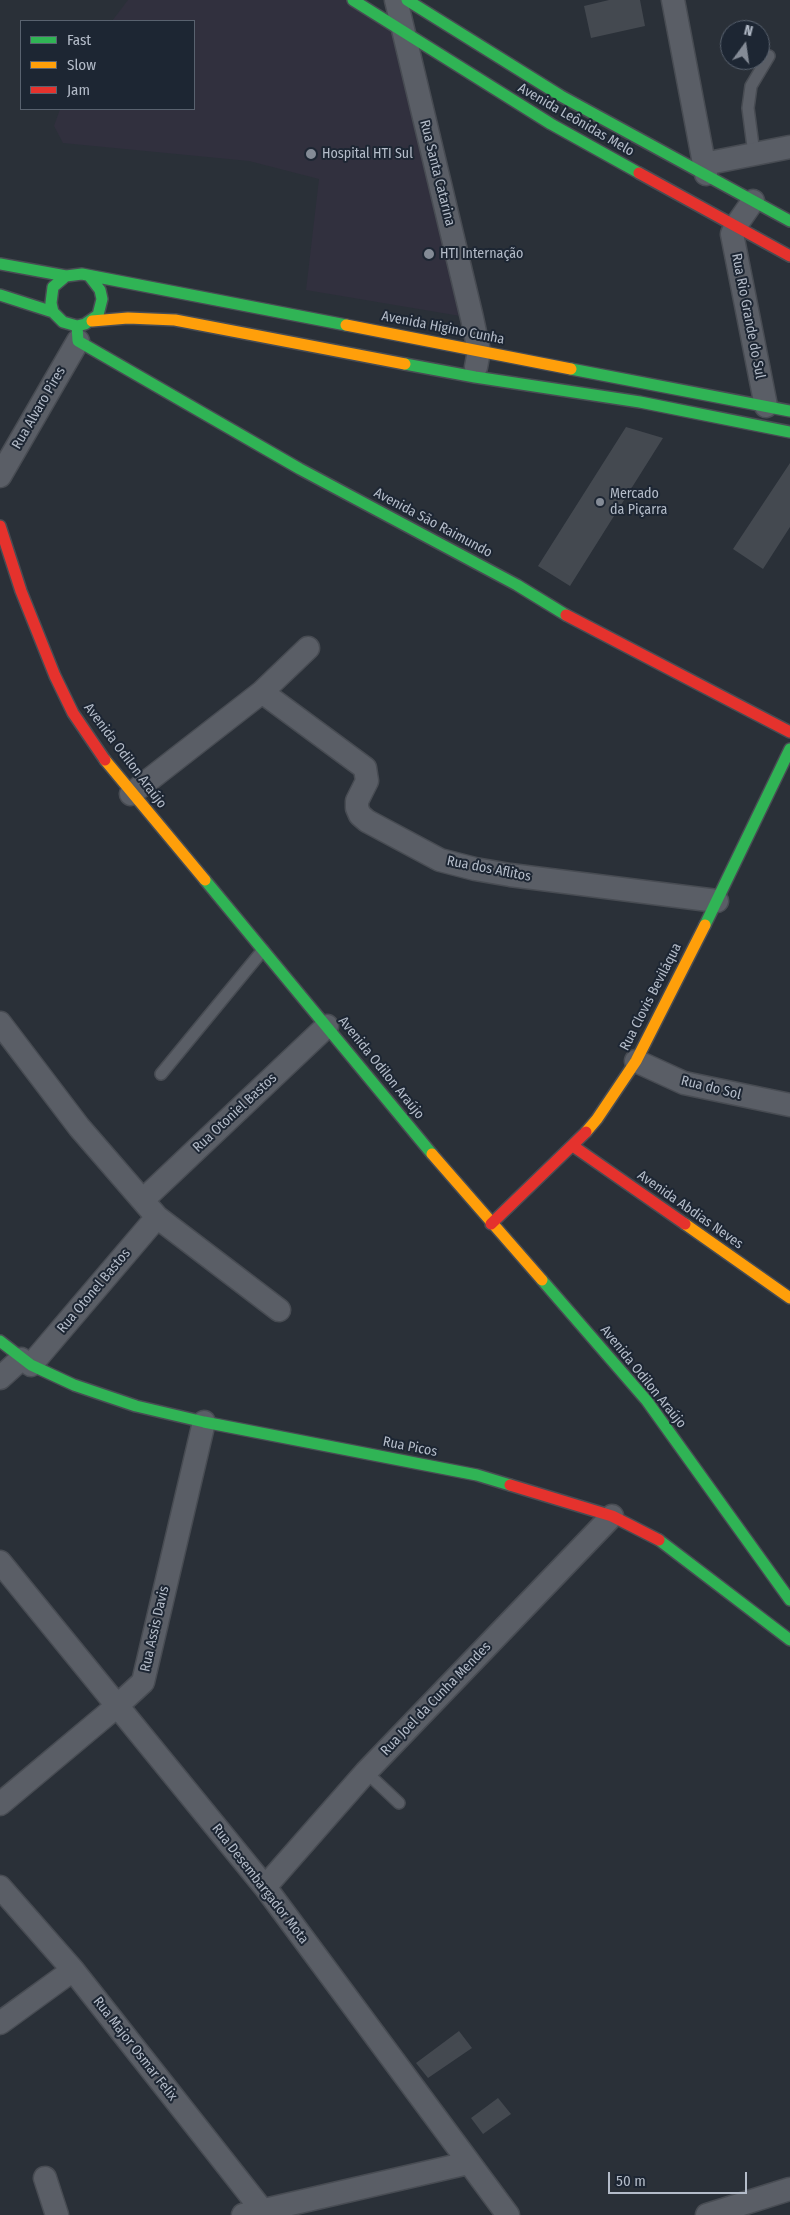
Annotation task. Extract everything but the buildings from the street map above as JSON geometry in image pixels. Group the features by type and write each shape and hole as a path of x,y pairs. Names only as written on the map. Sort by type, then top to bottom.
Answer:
{"main road":[{"name":"Avenida Leônidas Melo","path":"353,0 550,124 790,256"},
{"name":"Avenida Leônidas Melo","path":"407,0 561,96 705,169 753,201 790,221"},
{"path":"0,264 66,276"},
{"path":"0,295 53,312 77,333 98,314 102,299 100,290 90,277 73,274 66,276 53,287 51,295 53,312"},
{"name":"Avenida Higino Cunha","path":"90,277 790,411"},
{"path":"92,321 128,318 175,320 475,377 640,402 790,432"},
{"name":"Avenida São Raimundo","path":"77,333 300,469 517,585 551,607 790,732"},
{"name":"Avenida Odilon Araújo","path":"0,526 21,590 73,713 131,794 328,1026 491,1224 647,1401 790,1600"},
{"name":"Rua Clovis Beviláqua","path":"491,1224 573,1146 602,1112 636,1061 717,901 790,749"},
{"name":"Avenida Abdias Neves","path":"573,1146 790,1298"},
{"name":"Rua Picos","path":"0,1341 26,1362 103,1396 204,1422 477,1475 612,1516 661,1541 790,1640"}],"street":[{"name":"Rua Santa Catarina","path":"396,0 479,351 475,377"},
{"path":"673,0 705,169 754,154 790,146"},
{"path":"735,227 753,201"},
{"name":"Rua Rio Grande do Sul","path":"735,227 733,240 766,406"},
{"name":"Rua Alvaro Pires","path":"0,476 77,333"},
{"path":"131,794 262,692 308,648"},
{"name":"Rua dos Aflitos","path":"262,692 365,768 367,781 357,801 360,815 367,821 440,860 475,870 717,901"},
{"path":"0,1023 79,1127 150,1208 279,1310"},
{"name":"Rua Otoniel Bastos","path":"150,1208 328,1026"},
{"name":"Rua do Sol","path":"636,1061 684,1083 790,1105"},
{"name":"Rua Otonel Bastos","path":"0,1378 26,1362 150,1208"},
{"name":"Rua Assis Davis","path":"0,1804 143,1682 204,1422"},
{"name":"Rua Joel da Cunha Mendes","path":"264,1887 366,1772 612,1516"},
{"name":"Rua Desembargador Mota","path":"0,1562 264,1887 508,2215"},
{"name":"Rua Major Osmar Felix","path":"4,1897 73,1970 257,2214"},
{"path":"0,2023 73,1970"},
{"path":"257,2214 468,2163"},
{"path":"45,2178 57,2215"},
{"path":"707,2215 790,2189"}],"lane":[{"path":"754,154 748,108 751,86 761,70"},
{"path":"161,1074 263,950"},
{"path":"366,1772 399,1803"}],"shaded area":[{"name":"Hospital HTI Sul","path":"128,0 358,0 410,34 472,318 306,290 319,179 249,161 63,143 54,126 60,110 195,110 195,20 113,20"}],"traffic: fast":[{"path":"353,0 551,124 639,173"},
{"path":"407,0 561,96 790,221"},
{"path":"0,264 66,276"},
{"path":"90,277 100,290 102,299 98,315 85,324 77,326 63,322 53,312 51,303 53,287 66,276 82,274 346,325"},
{"path":"0,295 53,312"},
{"path":"77,326 78,341 300,469 517,585 566,615"},
{"path":"405,364 475,377 640,402 790,432"},
{"path":"571,369 790,411"},
{"path":"705,925 790,749"},
{"path":"205,880 432,1154"},
{"path":"542,1280 647,1401 790,1600"},
{"path":"0,1341 31,1365 74,1385 136,1406 204,1422 477,1475 510,1485"},
{"path":"659,1540 790,1640"}],"traffic: slow":[{"path":"92,321 128,318 175,320 405,364"},
{"path":"346,325 571,369"},
{"path":"105,760 205,880"},
{"path":"586,1132 597,1119 636,1061 705,925"},
{"path":"432,1154 542,1280"},
{"path":"685,1224 790,1298"}],"traffic: jam":[{"path":"639,173 790,256"},
{"path":"0,526 21,591 55,676 73,713 105,760"},
{"path":"566,615 790,732"},
{"path":"491,1224 586,1132"},
{"path":"573,1146 685,1224"},
{"path":"510,1485 612,1516 659,1540"}],"place":[{"name":"Hospital HTI Sul","path":"311,154"},
{"name":"HTI Internação","path":"429,254"},
{"name":"Mercado da Piçarra","path":"600,502"}]}
